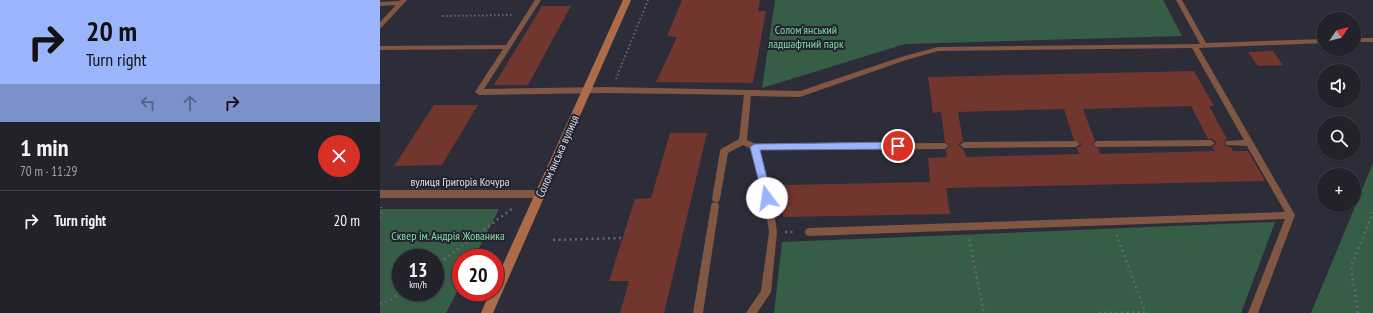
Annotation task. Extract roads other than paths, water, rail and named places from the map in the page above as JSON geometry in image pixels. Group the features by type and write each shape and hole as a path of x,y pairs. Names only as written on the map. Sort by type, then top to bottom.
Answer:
{"main road":[{"name":"Соломʼянська вулиця","path":"487,313 626,0"}],"street":[{"name":"вулиця Григорія Кочура","path":"380,194 539,194"}],"lane":[{"path":"538,0 479,92 611,90 800,94 827,87 916,54 938,49 1194,46 1317,41"},
{"path":"1179,0 1204,45"},
{"path":"380,4 403,2"},
{"path":"380,26 403,2"},
{"path":"1361,40 1373,40"},
{"path":"1194,46 1292,215"},
{"path":"380,48 509,47"},
{"path":"743,141 748,94"},
{"path":"743,141 755,147 946,146"},
{"path":"698,313 724,151 743,141"},
{"path":"1097,144 1211,143"},
{"path":"1229,143 1250,143"},
{"path":"964,145 1076,144"},
{"path":"751,313 766,292 773,232 768,202 755,147"},
{"path":"809,232 1292,215"},
{"path":"1253,313 1292,215"}],"park label":[{"name":"Солом'янський ладшафтний парк","path":"806,36"},
{"name":"Сквер ім. Андрія Жованика","path":"448,235"}]}
